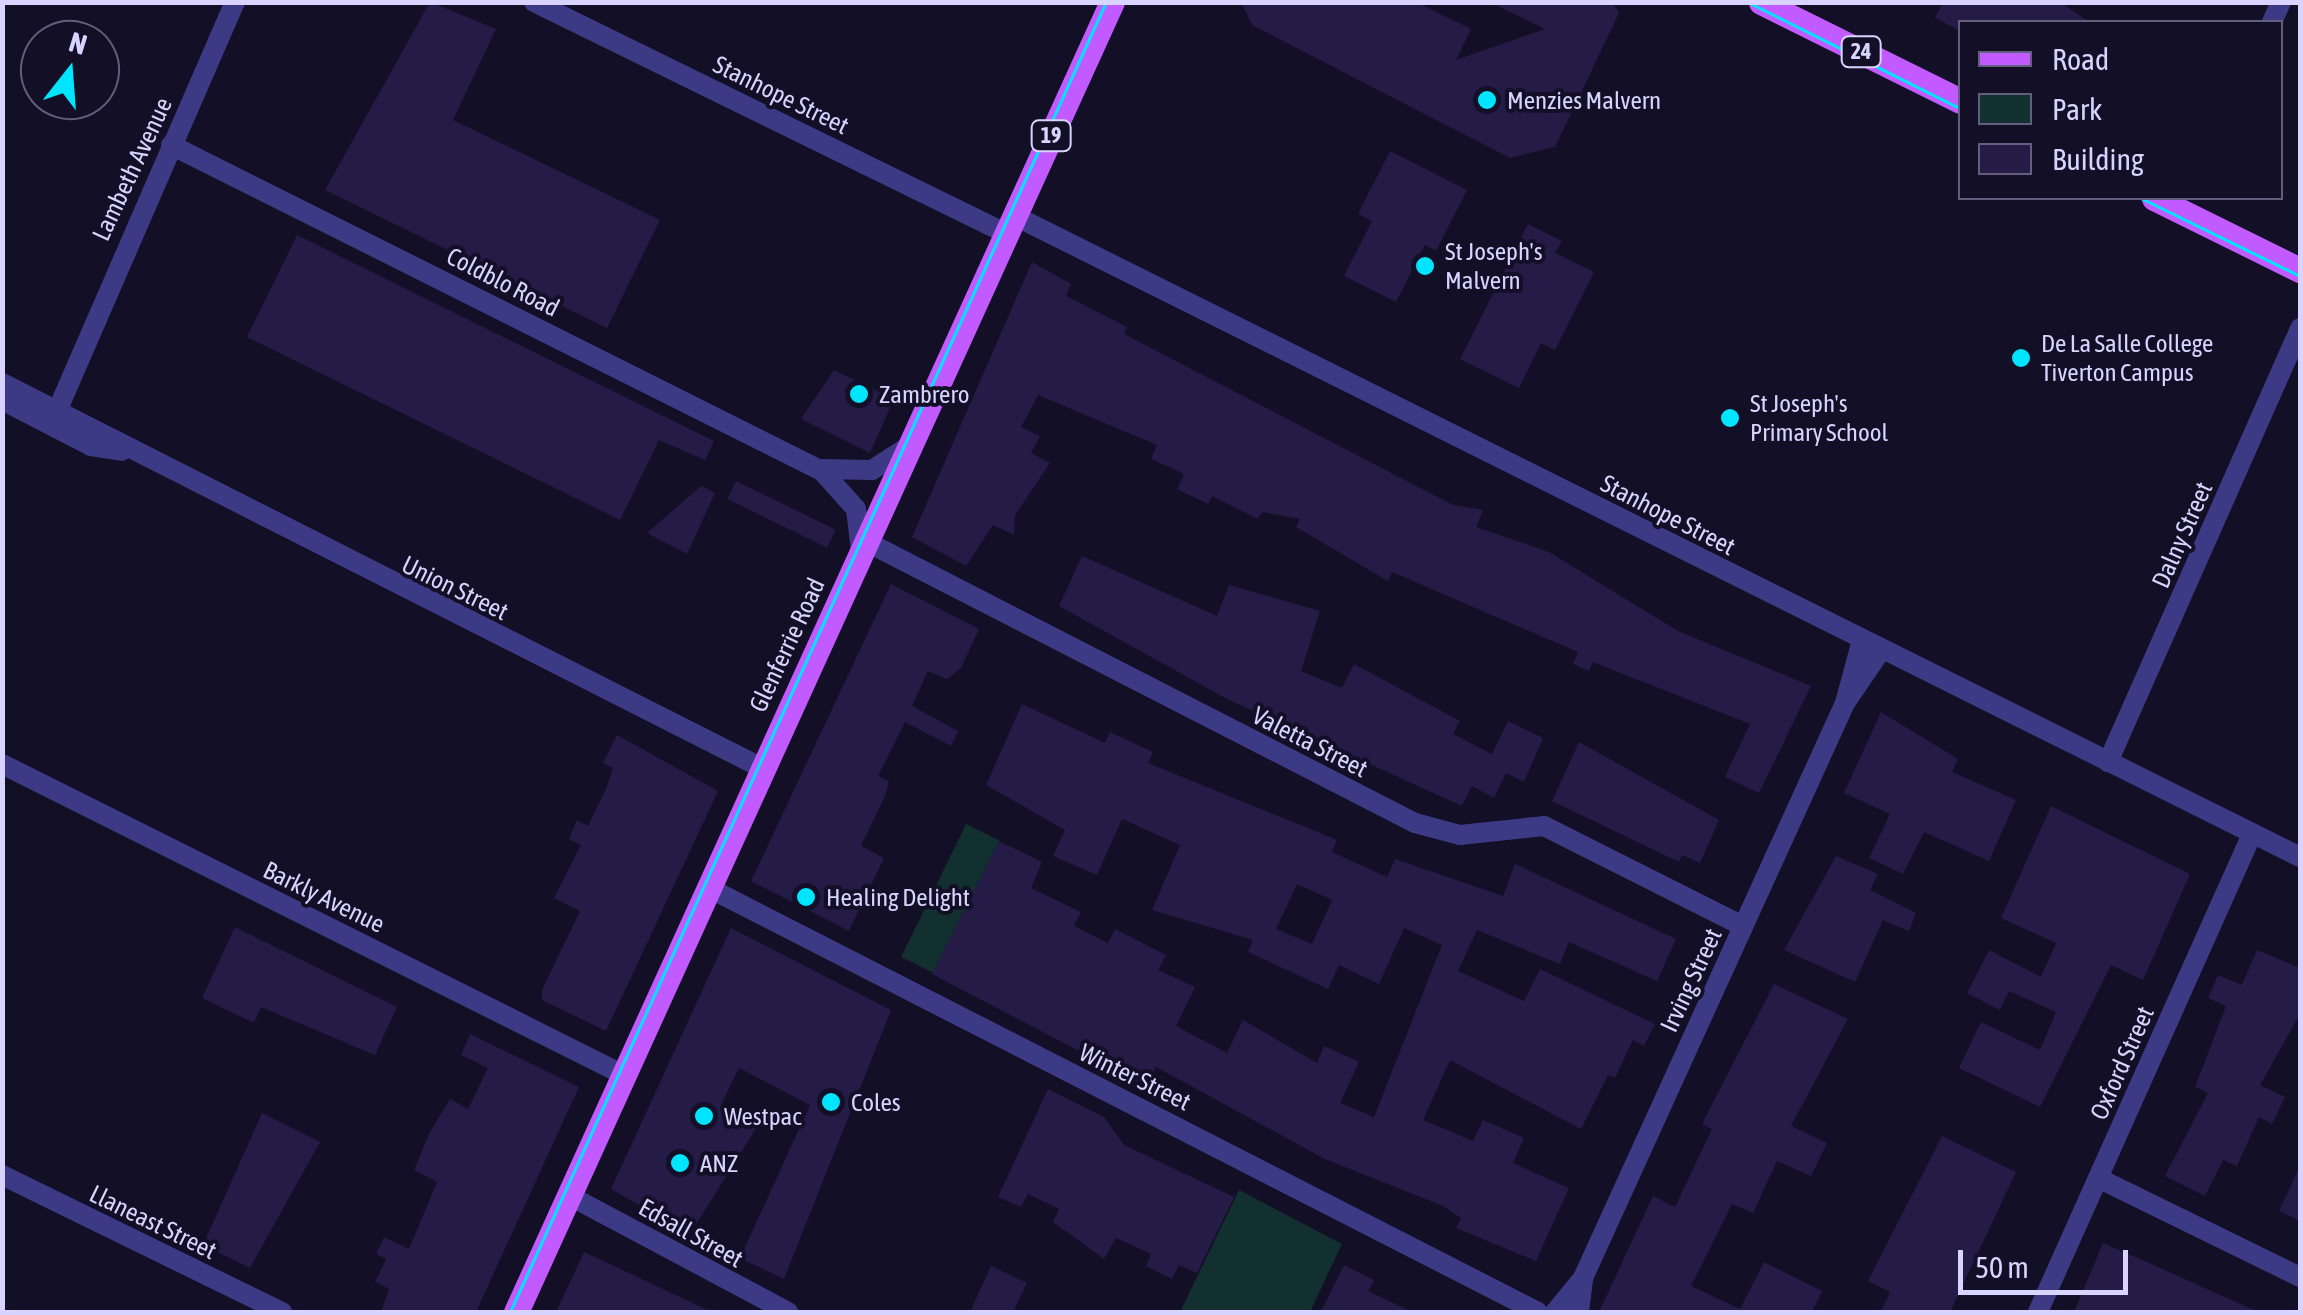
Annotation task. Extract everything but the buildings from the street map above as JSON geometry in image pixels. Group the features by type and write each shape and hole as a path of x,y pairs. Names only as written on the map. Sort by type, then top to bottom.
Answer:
{"main road":[{"name":"Glenferrie Road","path":"516,1312 1112,2"},
{"name":"24","path":"1761,2 1958,101"},
{"path":"2163,200 2190,206 2300,270"}],"street":[{"name":"Lambeth Avenue","path":"48,413 235,2"},
{"name":"Stanhope Street","path":"534,2 777,121 1011,225 1882,649 2300,858"},
{"name":"Coldblo Road","path":"171,144 811,465 856,509 862,553"},
{"name":"Dalny Street","path":"2108,762 2300,328"},
{"name":"Union Street","path":"2,383 48,413 124,452 764,769"},
{"name":"Union Street","path":"2,400 48,413"},
{"name":"Coldblo Road","path":"811,465 872,470 912,442"},
{"name":"Valetta Street","path":"862,553 1415,823 1460,834 1544,826 1743,926"},
{"name":"Irving Street","path":"1555,1312 1583,1278 1845,703 1862,640"},
{"name":"Irving Street","path":"1845,703 1882,649"},
{"name":"Barkly Avenue","path":"2,764 624,1075"},
{"name":"Oxford Street","path":"2038,1312 2252,834"},
{"name":"Winter Street","path":"709,888 1538,1312"},
{"name":"Llaneast Street","path":"2,1175 282,1312"},
{"path":"2098,1178 2300,1277"},
{"name":"Edsall Street","path":"570,1196 788,1312"},
{"name":"Irving Street","path":"1579,1312 1583,1278"}],"green space":[{"path":"966,824 999,840 934,973 901,957"},
{"path":"1239,1190 1342,1244 1310,1312 1180,1312"}],"tram line":[{"path":"510,1312 1106,2"},
{"path":"1748,2 1958,107"},
{"path":"2145,200 2300,276"}],"place":[{"name":"Menzies Malvern","path":"1487,100"},
{"name":"St Joseph's Malvern","path":"1425,266"},
{"name":"De La Salle College Tiverton Campus","path":"2021,358"},
{"name":"Zambrero","path":"859,394"},
{"name":"St Joseph's Primary School","path":"1730,418"},
{"name":"Healing Delight","path":"806,897"},
{"name":"Coles","path":"831,1102"},
{"name":"Westpac","path":"704,1116"},
{"name":"ANZ","path":"680,1163"}]}
